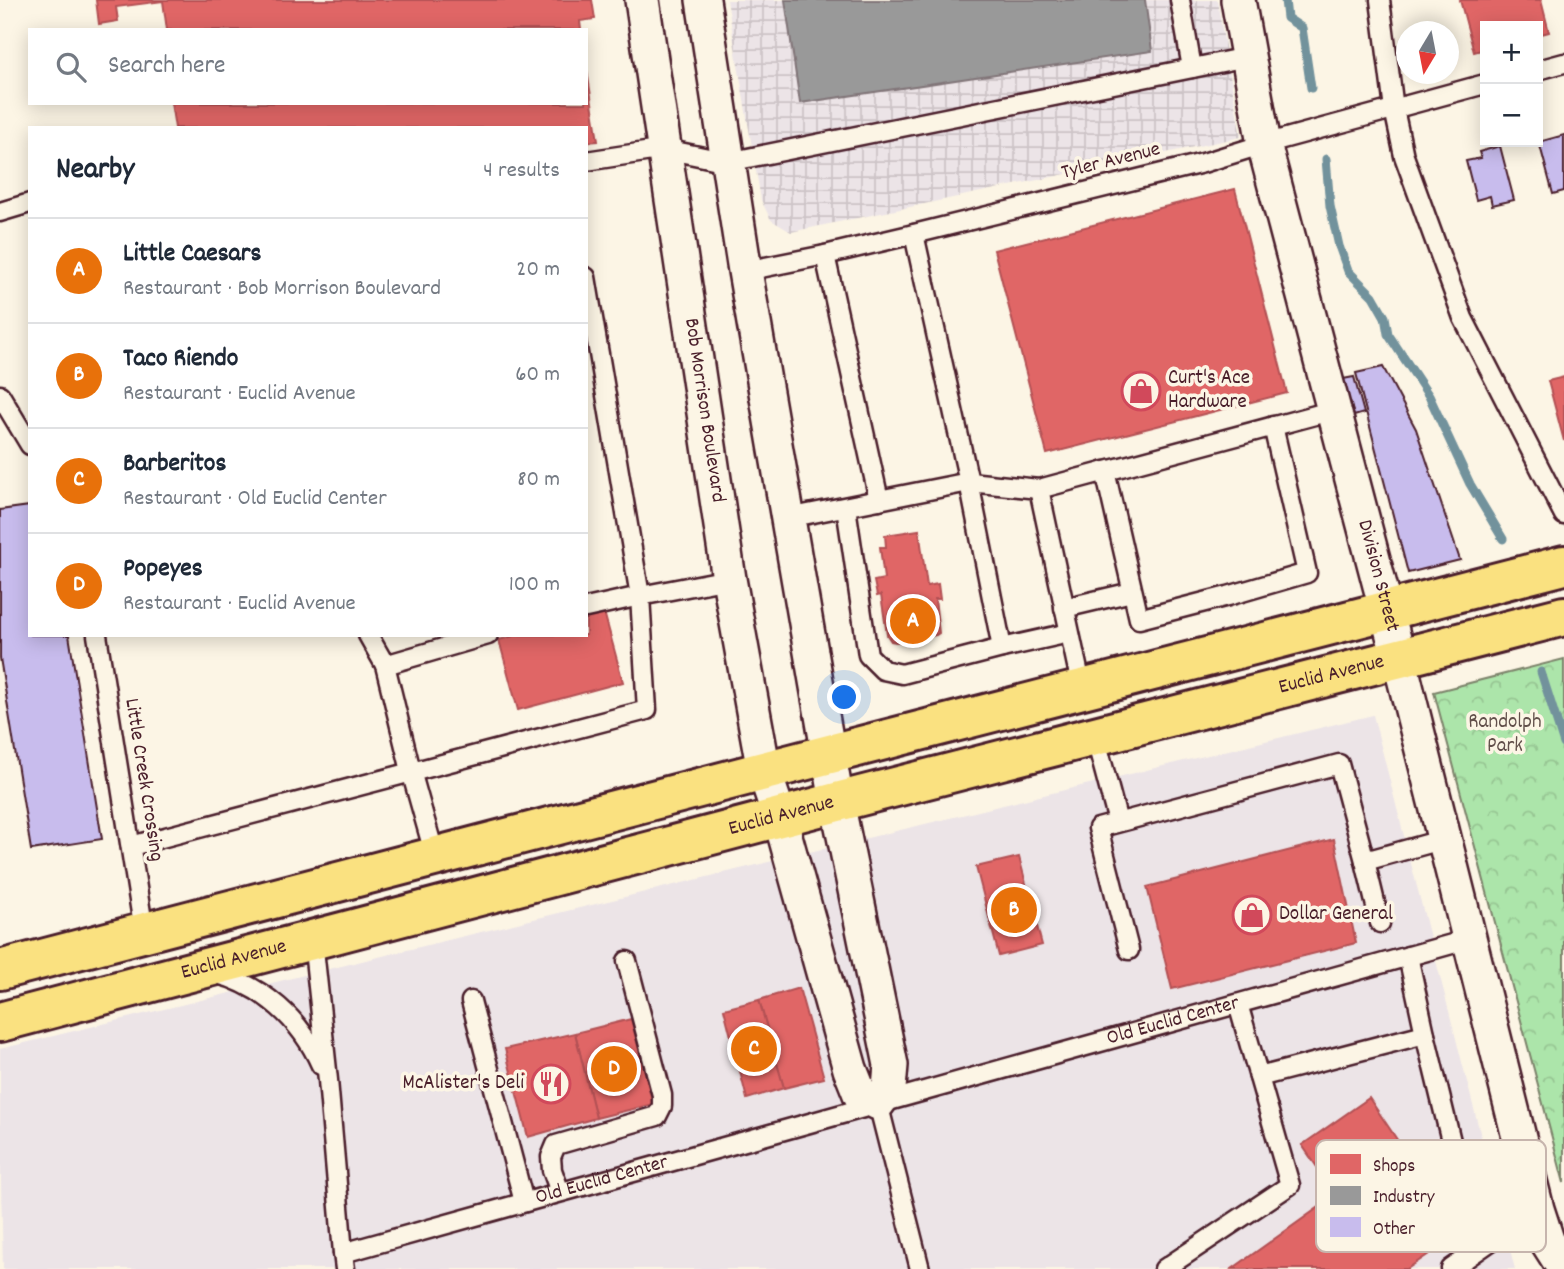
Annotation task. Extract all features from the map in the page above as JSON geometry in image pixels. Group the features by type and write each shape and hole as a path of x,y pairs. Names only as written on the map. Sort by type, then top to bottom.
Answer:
{"main road":[{"path":"0,970 1564,565"},
{"name":"Euclid Avenue","path":"0,1022 837,802 1564,616"}],"street":[{"name":"Bob Morrison Boulevard","path":"642,0 729,579 764,771 780,818"},
{"path":"703,0 745,271 837,802 891,1065 889,1088 877,1103 860,1094 849,1069 780,818"},
{"name":"Division Street","path":"1238,0 1264,144 1399,658 1520,1140"},
{"name":"Division Street","path":"1546,1237 1564,1268"}],"lane":[{"path":"1181,0 1192,68"},
{"path":"1380,0 1394,109 1404,156 1463,318 1564,515"},
{"path":"588,161 665,149 728,162 1247,57"},
{"path":"1543,69 1564,63"},
{"name":"Tyler Avenue","path":"745,271 825,255 1203,163 1480,86"},
{"path":"0,212 28,204"},
{"path":"914,234 969,482 1002,648"},
{"path":"825,255 879,500"},
{"path":"131,846 647,710 640,596 588,289"},
{"path":"0,395 28,441"},
{"path":"788,518 969,482 1040,489 1334,410"},
{"path":"1105,471 1139,619 1307,573 1273,426"},
{"path":"1040,489 1082,689"},
{"path":"846,508 868,654 883,670 902,674 1069,633"},
{"path":"588,608 729,579"},
{"path":"1064,608 1132,592"},
{"name":"Little Creek Crossing","path":"97,637 144,932"},
{"path":"369,637 385,665"},
{"path":"380,637 411,771 435,856"},
{"path":"385,665 477,637"},
{"path":"1094,736 1118,822"},
{"path":"1129,950 1098,828 1339,764 1380,922"},
{"path":"1365,861 1445,839"},
{"name":"Old Euclid Center","path":"344,1261 524,1202 1470,939"},
{"path":"313,940 344,1261"},
{"path":"1408,956 1451,1140"},
{"path":"560,1192 552,1170 551,1157 556,1145 657,1116 662,1107 662,1095 627,961"},
{"path":"201,969 244,984 273,1001 297,1024 313,1046 328,1080"},
{"path":"471,1001 524,1202"},
{"path":"1164,1269 1290,1185 1238,1004"},
{"path":"1259,1077 1425,1034"},
{"path":"877,1103 920,1269"},
{"path":"1451,1269 1475,1252"}],"shaded area":[{"path":"727,0 1217,0 1241,137 791,232 771,220 761,200"},
{"path":"1373,715 1482,1140 1316,1140 1316,1252 1511,1252 1515,1269 3,1269 0,1049"}],"green space":[{"name":"Randolph Park","path":"1564,659 1564,1183 1434,692"}],"building: Shops":[{"path":"96,0 592,0 595,19 580,21 581,28 167,28 163,1 116,7 118,21 99,24"},
{"path":"1460,0 1541,0 1549,32 1543,34 1543,21 1480,21 1480,50 1474,52"},
{"path":"588,77 598,141 588,142 588,126 175,126 171,105 588,105"},
{"path":"1235,189 1287,393 1047,454 994,250"},
{"path":"1564,377 1564,441 1548,381"},
{"path":"919,530 927,586 938,584 940,599 935,599 939,633 891,641 887,635 881,595 877,596 874,581 884,579 880,547 886,547 885,535"},
{"path":"604,612 623,682 518,710 499,640 510,637 588,637 588,616"},
{"name":"Dollar General","path":"1334,839 1356,943 1172,989 1147,887"},
{"path":"1019,857 1042,945 999,956 976,867"},
{"path":"799,988 824,1078 784,1088 759,1000"},
{"path":"759,1000 784,1088 747,1099 724,1009"},
{"path":"631,1019 653,1104 596,1118 575,1033"},
{"name":"McAlister's Deli","path":"575,1033 596,1118 528,1137 505,1049"},
{"path":"1369,1098 1397,1140 1316,1140 1316,1166 1302,1145"},
{"path":"1316,1209 1316,1252 1432,1252 1407,1269 1232,1269"}],"building: Industry":[{"path":"785,0 1145,0 1152,51 800,103"}],"building: Other":[{"path":"1564,135 1564,191 1553,194 1540,147 1543,147 1543,141"},
{"path":"1500,147 1514,200 1492,205 1490,196 1476,200 1466,161 1481,158 1479,152"},
{"path":"1383,367 1416,429 1460,560 1408,573 1356,373"},
{"path":"1354,377 1364,413 1354,416 1343,379"},
{"path":"28,506 28,637 69,637 102,839 31,850 0,658 0,510"}],"waterway":[{"path":"1285,0 1287,18 1302,28 1311,88"},
{"path":"1326,159 1330,206 1348,271 1373,296 1385,317 1388,334 1429,396 1470,484 1503,539"},
{"path":"1541,672 1564,744"}],"place":[{"name":"Curt's Ace Hardware","path":"1141,391"},
{"name":"Little Caesars","path":"913,621"},
{"name":"Taco Riendo","path":"1014,910"},
{"name":"Dollar General","path":"1252,915"},
{"name":"Barberitos","path":"754,1049"},
{"name":"Popeyes","path":"614,1069"},
{"name":"McAlister's Deli","path":"551,1084"}]}
